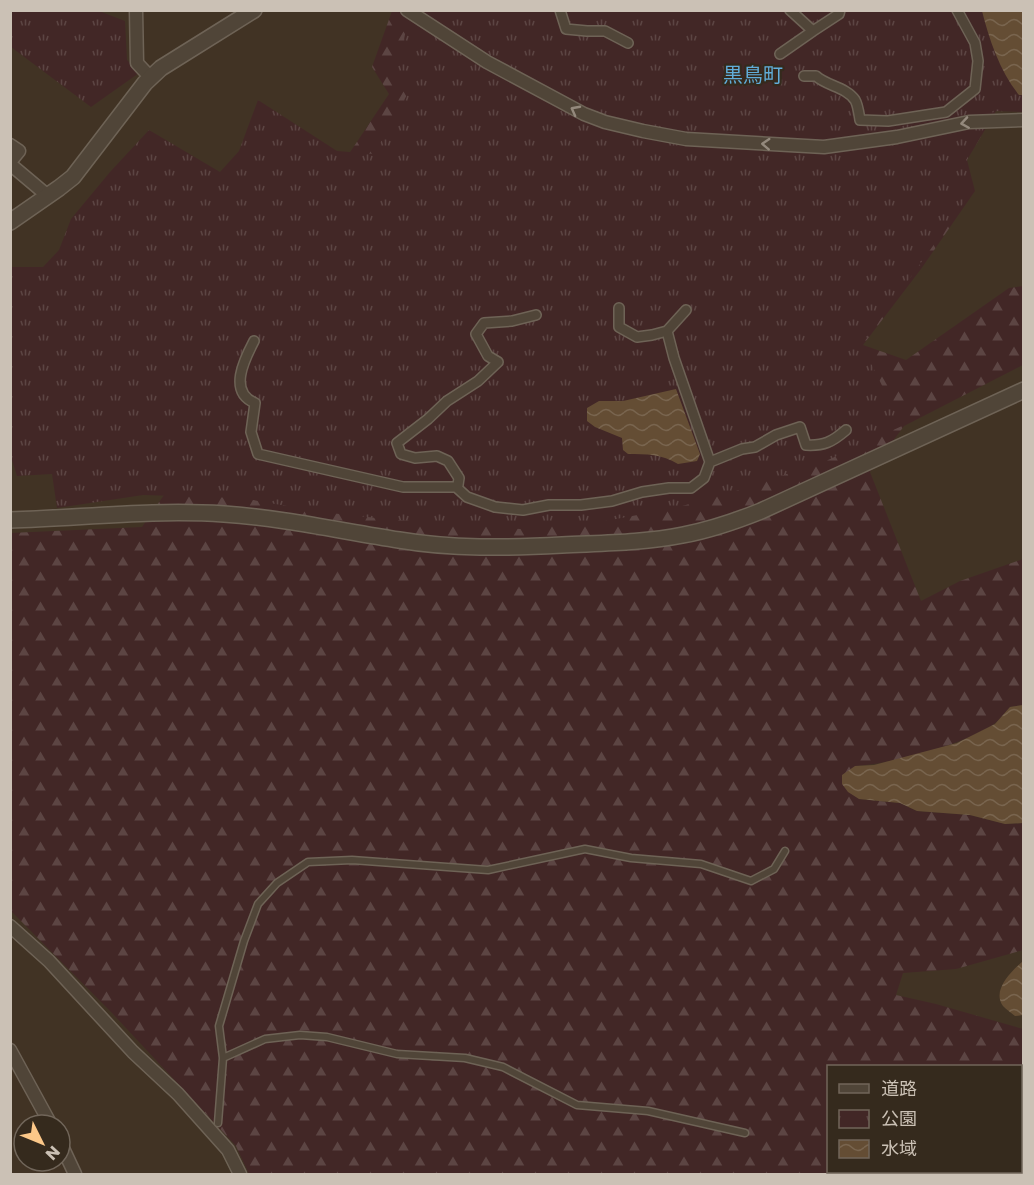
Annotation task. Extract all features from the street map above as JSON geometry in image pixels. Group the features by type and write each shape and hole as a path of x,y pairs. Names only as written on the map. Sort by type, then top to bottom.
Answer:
{"street":[{"path":"136,10 137,63 151,78"},
{"path":"10,222 73,177 161,68 254,10"},
{"path":"406,10 487,62 584,114 605,122 687,139 824,147 897,137 969,122 1023,120"},
{"path":"560,10 566,29 605,30 628,43"},
{"path":"790,10 813,31"},
{"path":"780,54 839,14 840,10"},
{"path":"804,76 816,76 824,83 840,88 855,100 860,120 888,121 946,112 975,89 976,80 978,61 975,43 957,10"},
{"path":"10,145 19,151 10,163 48,196"},
{"path":"619,308 619,327 637,337 667,331 686,310"},
{"path":"459,485 459,478 448,461 437,456 415,458 401,454 397,443 428,419 447,400 478,381 498,362 488,356 476,334 484,323 512,321 536,315"},
{"path":"254,341 243,361 239,385 248,400 255,404 251,432 258,454 403,487 456,487 467,497 495,507 523,510 549,505 581,505 612,501 642,492 669,488 691,488 704,478 710,462 667,331"},
{"path":"10,520 146,514 223,514 341,530 399,541 457,547 518,547 647,541 716,527 761,511 1023,390"},
{"path":"710,462 742,449 755,447 776,435 800,427 806,445 820,446 832,442 846,430"},
{"path":"10,926 50,962 133,1052 178,1094 228,1150 240,1174"},
{"path":"10,1050 44,1113"}],"lane":[{"path":"218,1123 223,1058 219,1026 244,941 258,904 277,883 308,862 352,860 488,870 585,849 632,858 701,864 751,880 774,869 785,850"},
{"path":"223,1058 265,1039 300,1035 327,1037 397,1054 465,1058 503,1067 577,1105 648,1111 745,1133"}],"green space":[{"path":"11,11 99,11 125,21 127,60 139,73 91,107 11,47"},
{"path":"392,11 982,11 1002,101 967,160 975,191 921,269 863,345 906,360 1009,288 1023,286 1023,365 904,426 870,472 921,601 960,581 1023,559 1023,705 1010,707 994,724 981,732 946,746 888,762 855,766 859,799 900,803 917,811 970,815 1005,824 1023,823 1023,950 956,969 903,973 896,995 1023,1029 1023,1174 249,1174 236,1146 112,1013 11,911 10,533 142,527 177,476 304,221 389,94 372,67"},
{"path":"411,11 1023,11 1023,112 994,111 966,160 973,190 862,345 902,426 828,460 736,491 675,508 600,522 520,529 321,512 242,498 143,495 57,508 52,474 17,476 11,457 10,267 43,267 59,250 71,219 149,130 220,172 239,151 258,100 337,151 374,154 408,93 395,73"}],"water":[{"path":"982,11 1023,11 1023,95 1019,95 1012,86 1001,66"},
{"path":"676,389 700,454 697,461 678,464 660,456 628,454 623,450 622,438 595,427 587,421 587,408 599,401 623,401"},
{"path":"1023,705 1023,823 1005,824 970,815 917,811 900,803 859,799 848,792 842,784 842,775 855,766 874,765 957,743 995,724 1010,707"},
{"path":"1023,961 1023,1015 1015,1016 1003,1006 1000,993 1005,981"}],"district":[{"name":"黒鳥町","path":"753,75"}]}
